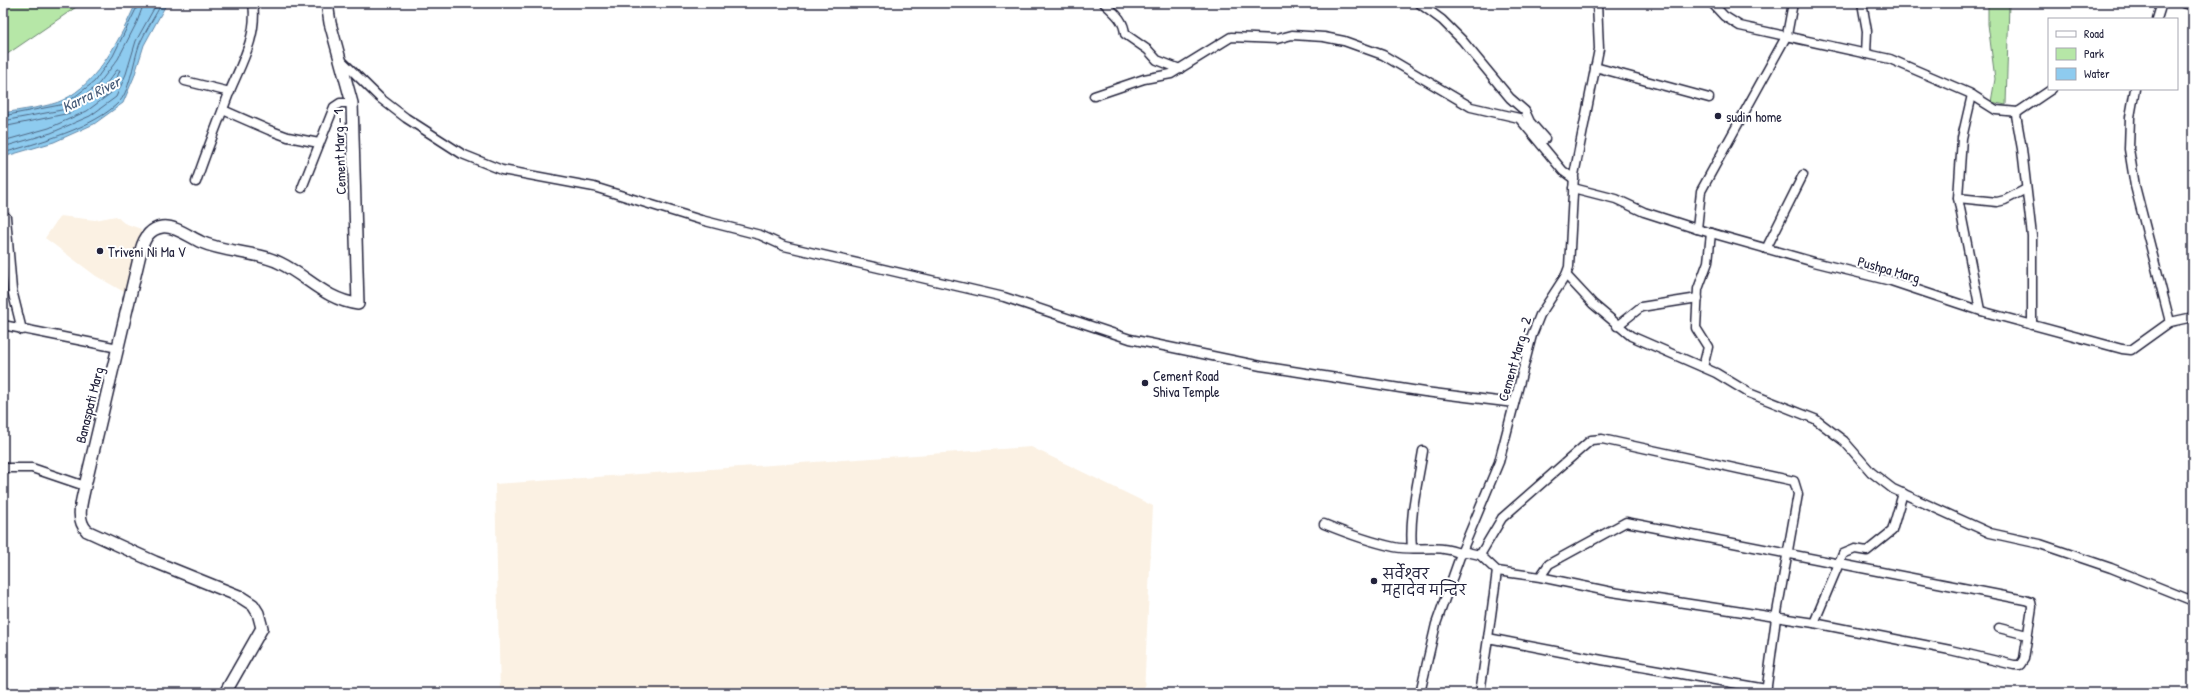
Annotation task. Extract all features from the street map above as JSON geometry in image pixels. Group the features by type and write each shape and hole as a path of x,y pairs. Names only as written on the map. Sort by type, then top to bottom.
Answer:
{"street":[{"path":"196,182 230,92 249,50 254,15 253,3"},
{"name":"Cement Marg - 1","path":"327,3 352,103 358,304"},
{"path":"1104,3 1124,24 1125,34 1148,50 1157,60 1180,69"},
{"path":"1419,3 1442,20 1462,40 1510,98 1525,111 1530,122 1548,143 1549,153"},
{"name":"Cement Marg - 2","path":"1420,693 1436,624 1462,552 1499,462 1532,335 1540,315 1566,275 1569,267 1574,179 1580,137 1599,49 1597,3"},
{"path":"1712,3 1724,16 1740,26 1787,35 1890,59 1972,95 1996,110 2018,112 2051,90"},
{"path":"1697,229 1701,191 1787,35 1793,3"},
{"path":"1862,3 1867,31 1866,54"},
{"path":"2157,18 2162,3"},
{"path":"2184,3 2193,6"},
{"path":"1094,96 1144,79 1171,74 1230,37 1277,39 1292,35 1337,39 1383,55 1471,107 1519,118 1563,171 1574,179"},
{"path":"340,59 380,98 406,118 462,154 502,170 594,187 701,220 760,235 784,246 1004,297 1130,339 1261,366 1424,392 1514,403"},
{"path":"1595,68 1709,98"},
{"path":"185,81 230,92"},
{"path":"2135,90 2130,117 2129,149 2134,186 2170,322"},
{"path":"1972,95 1962,138 1958,198 1980,310"},
{"path":"302,188 336,104 352,103"},
{"path":"223,110 275,132 319,143"},
{"path":"2018,112 2016,115 2022,149 2032,236 2032,325"},
{"path":"1766,249 1803,175"},
{"name":"Pushpa Marg","path":"1573,188 1616,199 1644,212 1697,229 1766,249 1891,281 2032,325 2131,350 2170,322 2193,317"},
{"path":"1958,198 1997,202 2005,200 2026,189"},
{"path":"6,217 12,290 22,330"},
{"name":"Banaspati Marg","path":"225,693 262,628 261,620 256,609 238,596 155,562 87,531 83,526 80,516 85,486 143,243 147,235 160,227 172,228 222,249 280,263 321,291 346,302 358,304"},
{"path":"1703,367 1708,347 1696,328 1698,289 1708,262 1711,233"},
{"path":"1566,275 1593,304 1617,326 1631,336 1703,367 1749,393 1815,419 1844,442 1871,472 1893,489 1990,533 2040,544 2061,551 2111,568 2193,601"},
{"path":"1617,326 1641,307 1698,298"},
{"path":"3,325 118,348"},
{"path":"1480,555 1502,518 1591,440 1602,439 1794,481 1798,494 1786,554 1766,691 1488,638"},
{"path":"1412,548 1412,516 1423,451"},
{"path":"3,468 32,468 85,486"},
{"path":"1814,623 1843,554 1855,550 1867,551 1892,531 1903,493"},
{"path":"1324,524 1395,547 1448,548 1480,555 1497,570 1540,577 1612,592 1814,623 2014,665 2020,665 2024,659 2031,602 1626,522 1549,564 1540,577"},
{"path":"1480,693 1497,570"},
{"path":"1999,628 2027,635"}],"shaded area":[{"name":"Triveni Ni Ma V","path":"60,216 95,220 116,216 124,223 141,229 126,293 96,276 45,238"},
{"path":"1031,447 1153,506 1144,693 500,693 495,484"}],"green space":[{"path":"3,3 82,3 3,57"},
{"path":"1988,3 2009,3 2006,105 1991,102 1995,79 1988,24"}],"water":[{"name":"Karra River","path":"136,3 167,3 144,45 134,77 123,103 94,124 54,142 3,157 3,113 50,105 63,100 76,92 98,71 107,58 116,44"}],"place":[{"name":"sudin home","path":"1718,116"},
{"name":"Triveni Ni Ma V","path":"100,251"},
{"name":"Cement Road Shiva Temple","path":"1145,383"},
{"name":"सर्वेश्वर महादेव मन्दिर","path":"1374,581"}]}
